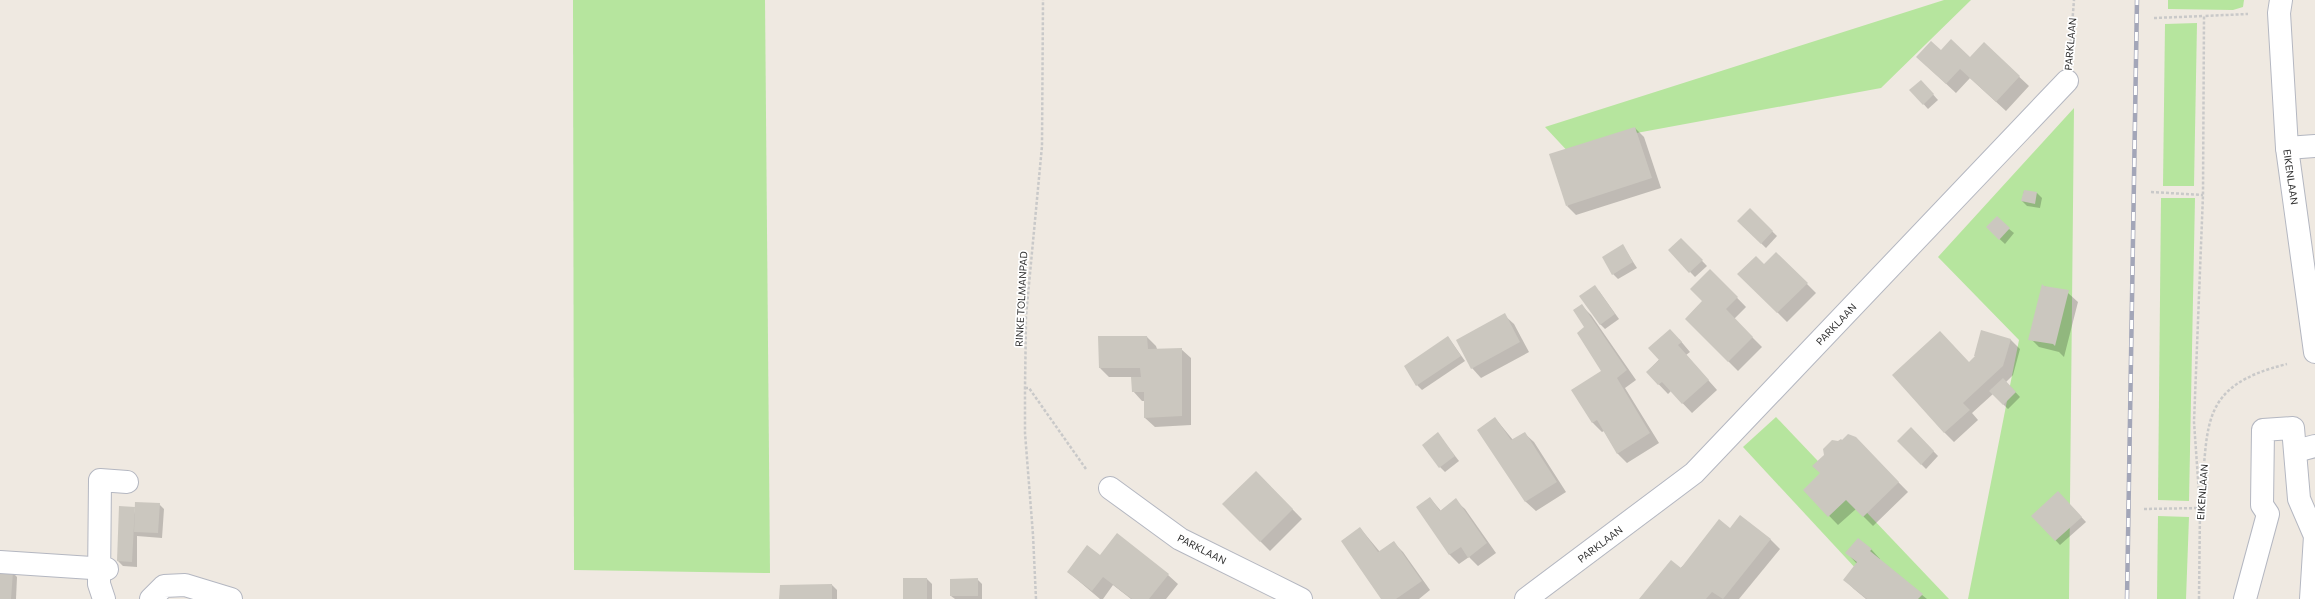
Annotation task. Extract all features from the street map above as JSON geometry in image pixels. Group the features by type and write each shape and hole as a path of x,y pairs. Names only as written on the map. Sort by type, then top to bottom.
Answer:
{"street":[{"name":"EIKENLAAN","path":"2280,7 2287,148 2315,352"},
{"name":"PARKLAAN","path":"1526,599 1694,473 2067,81"},
{"path":"2287,148 2315,146"},
{"path":"2245,599 2268,514 2262,505 2263,430 2293,428 2305,449 2299,499 2315,536 2311,599"},
{"path":"104,599 99,584 103,569 100,480 126,482"},
{"name":"PARKLAAN","path":"1110,488 1180,539 1301,599"},
{"path":"0,562 103,569"},
{"path":"151,599 164,586 186,585 231,599"}],"path":[{"name":"RINKE TOLMANPAD","path":"1036,599 1033,535 1025,433 1025,388 1026,316 1042,146 1043,0"},
{"name":"PARKLAAN","path":"2067,81 2074,0"},
{"path":"2154,18 2204,16 2280,7"},
{"path":"2144,509 2200,508 2194,422 2203,195 2204,16"},
{"path":"2151,192 2203,195"},
{"name":"EIKENLAAN","path":"2199,599 2200,508 2208,431 2214,407 2234,384 2267,370 2294,362"},
{"path":"1025,388 1029,388 1085,468 1110,488"}],"green space":[{"path":"573,0 765,0 770,573 574,570"},
{"path":"1944,0 1971,0 1881,88 1631,134 1573,157 1545,127"},
{"path":"2168,0 2244,0 2243,7 2233,10 2168,9"},
{"path":"2197,23 2194,186 2163,186 2165,24"},
{"path":"2074,108 2069,599 1968,599 2019,340 1938,257"},
{"path":"2161,198 2195,198 2189,501 2158,500"},
{"path":"1776,417 1949,599 1884,599 1743,447"},
{"path":"2158,516 2189,517 2186,599 2157,599"}],"building":[{"path":"1951,39 1970,57 1984,42 2020,76 1996,102 1960,69 1946,84 1916,57 1931,41 1941,50"},
{"path":"1921,80 1934,94 1923,105 1909,90"},
{"path":"1635,127 1652,178 1566,206 1549,154"},
{"path":"2024,190 2037,192 2035,204 2021,201"},
{"path":"1750,208 1773,231 1761,244 1737,221"},
{"path":"1997,216 2010,228 1999,240 1986,227"},
{"path":"1681,238 1703,260 1689,273 1668,250"},
{"path":"1623,244 1633,262 1612,275 1602,257"},
{"path":"1776,252 1808,283 1777,313 1737,274 1756,256 1764,264"},
{"path":"1710,269 1738,297 1726,309 1753,337 1728,362 1685,319 1702,301 1690,289"},
{"path":"2042,284 2044,286 2069,290 2055,346 2053,344 2028,340"},
{"path":"1595,285 1615,314 1600,325 1579,296"},
{"path":"1582,304 1627,370 1617,378 1650,433 1617,454 1597,420 1592,423 1571,390 1601,371 1577,333 1584,327 1573,310"},
{"path":"1505,313 1520,342 1471,369 1456,340"},
{"path":"1670,329 1682,342 1678,345 1709,380 1682,404 1662,382 1658,385 1646,372 1659,360 1648,348"},
{"path":"1981,330 2011,339 2003,366 1963,403 1970,410 1944,433 1892,375 1940,331 1969,362 1975,356"},
{"path":"1098,336 1147,336 1148,349 1182,348 1182,416 1144,418 1144,392 1132,392 1131,377 1141,377 1140,368 1099,368"},
{"path":"1448,336 1461,356 1416,386 1404,366"},
{"path":"2003,378 2016,392 2003,405 1989,391"},
{"path":"1495,417 1511,440 1525,432 1557,482 1525,502 1477,430"},
{"path":"1911,427 1934,451 1921,465 1897,441"},
{"path":"1438,432 1455,456 1439,468 1422,445"},
{"path":"1848,434 1856,437 1899,482 1863,517 1846,500 1828,517 1803,490 1820,473 1812,466 1824,455 1823,449 1832,440 1842,440"},
{"path":"1256,471 1293,509 1260,542 1222,504"},
{"path":"2058,491 2082,517 2055,541 2031,516"},
{"path":"1430,497 1440,511 1456,498 1487,543 1468,558 1461,547 1449,555 1416,507"},
{"path":"135,502 160,503 158,533 134,532"},
{"path":"119,506 135,507 132,562 117,561"},
{"path":"1740,515 1771,539 1723,599 1712,592 1706,599 1639,599 1671,560 1681,568 1719,519 1730,528"},
{"path":"1360,527 1378,552 1394,541 1422,581 1396,599 1381,599 1341,541"},
{"path":"1117,533 1169,574 1149,599 1132,599 1103,577 1092,591 1067,572 1087,545 1100,555"},
{"path":"1858,538 1872,549 1870,551 1923,594 1918,599 1867,599 1843,580 1857,562 1845,553"},
{"path":"0,571 13,572 11,599 0,599"},
{"path":"903,578 927,578 927,599 903,599"},
{"path":"978,578 978,596 950,596 950,579"},
{"path":"832,584 832,599 779,599 780,585"}],"railway":[{"path":"2127,599 2137,0"}]}
